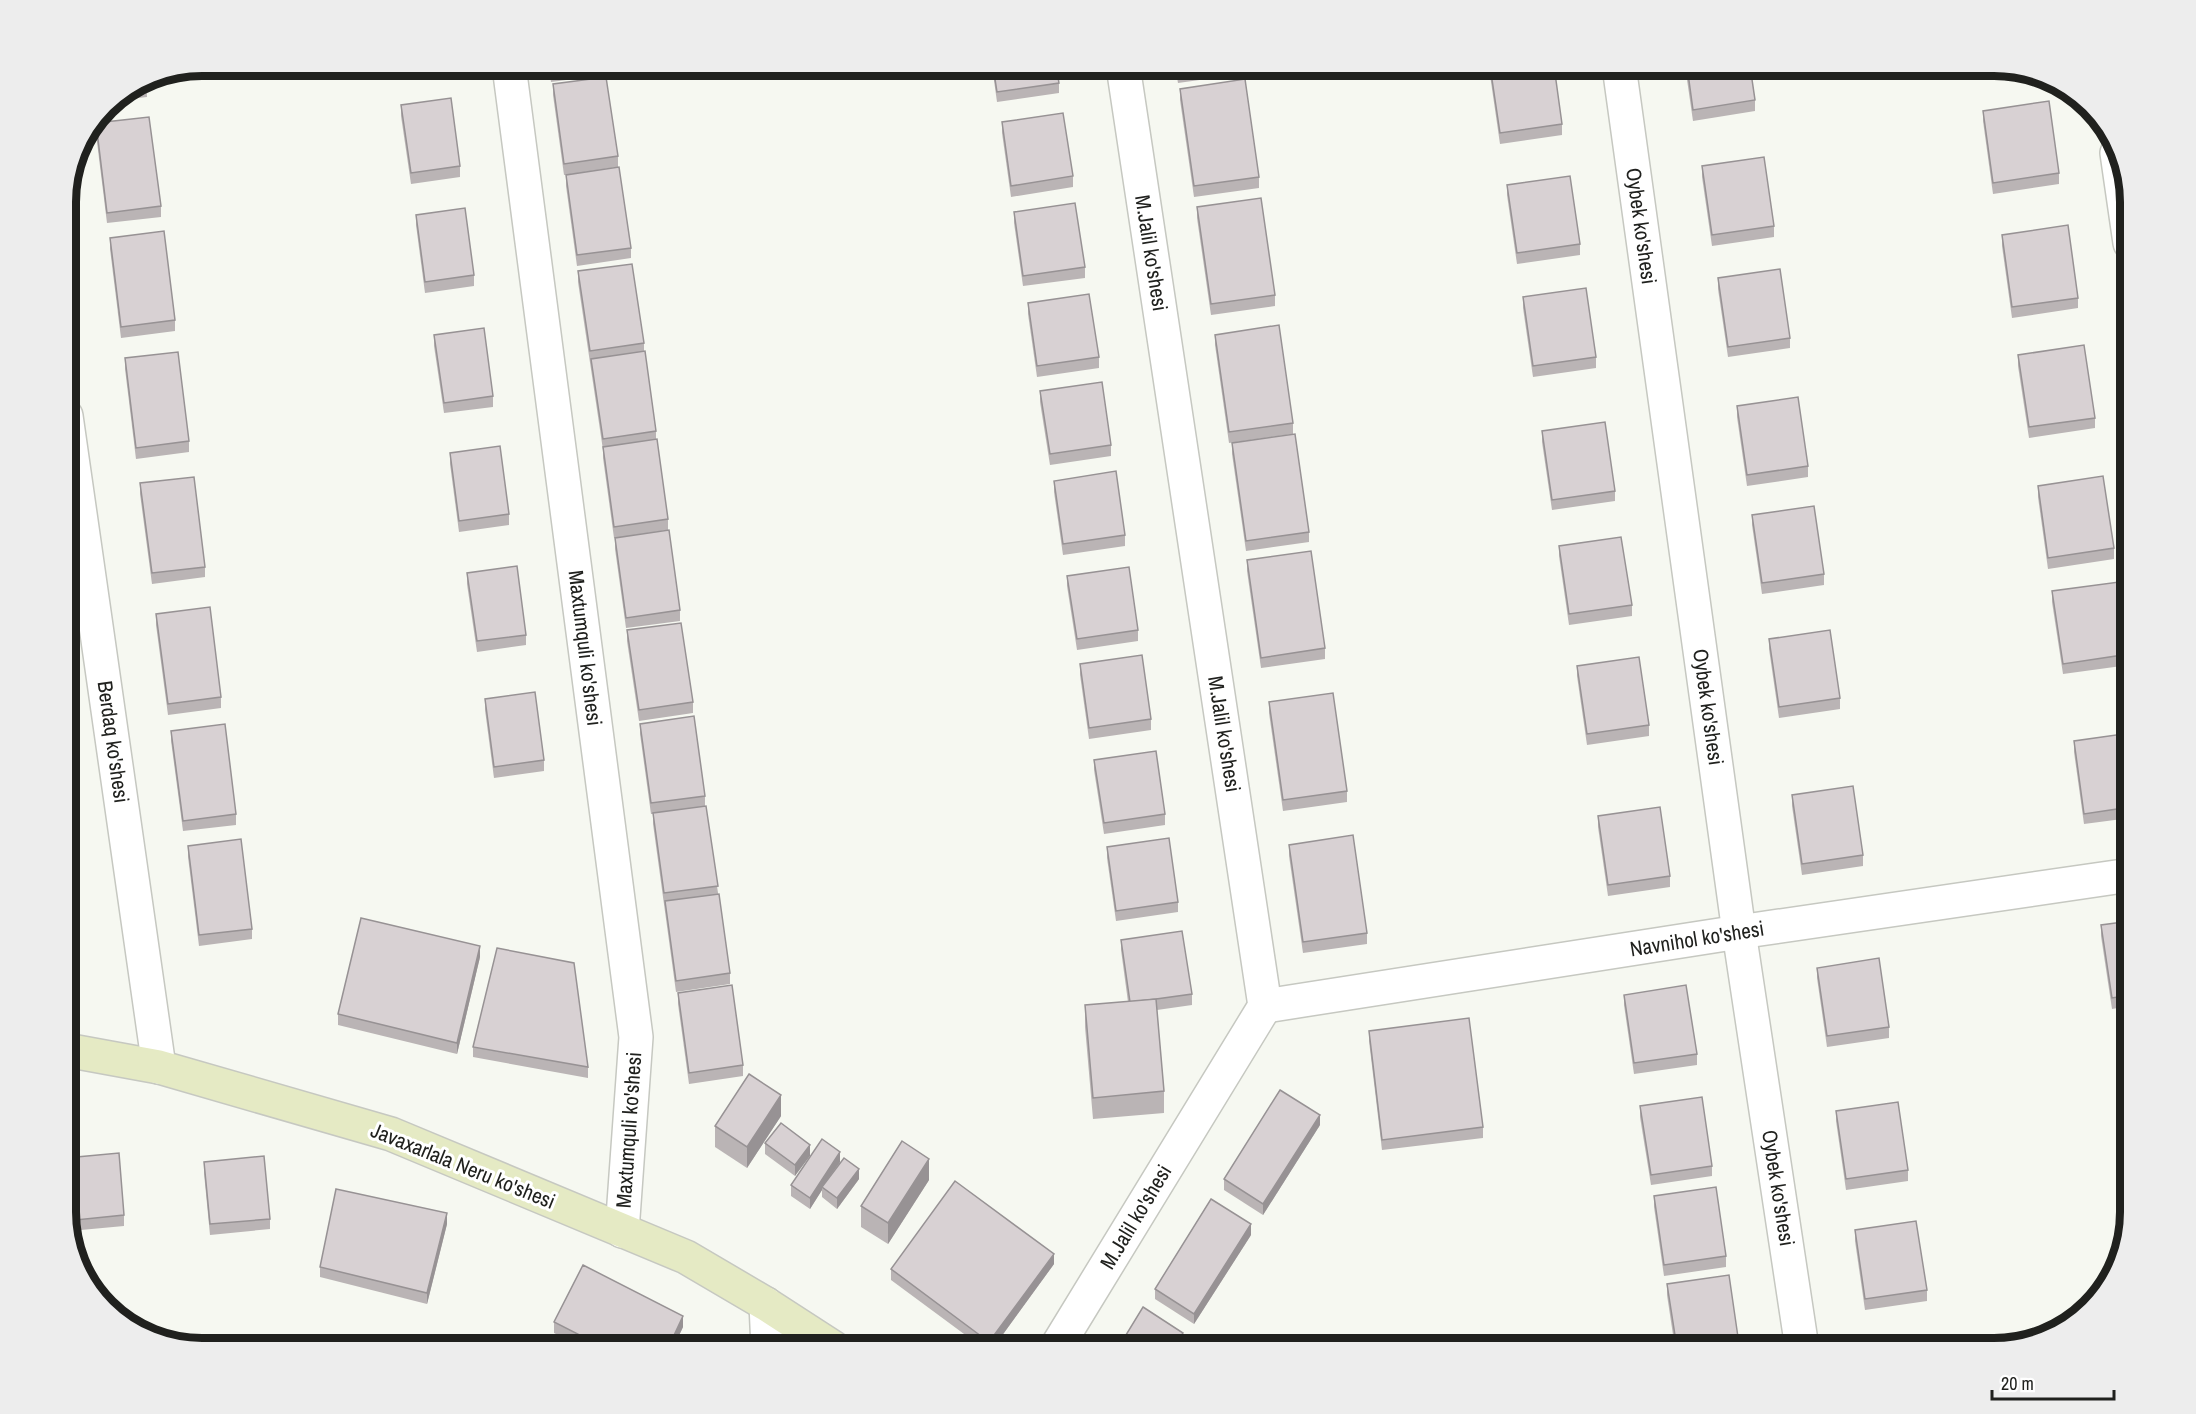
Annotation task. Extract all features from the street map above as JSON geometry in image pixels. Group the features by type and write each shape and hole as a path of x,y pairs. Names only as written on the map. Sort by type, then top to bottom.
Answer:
{"street":[{"name":"M.Jalil ko'shesi","path":"1063,1337 1264,1006 1126,76"},
{"name":"Oybek ko'shesi","path":"1619,76 1739,932 1800,1337"},
{"name":"Maxtumquli ko'shesi","path":"510,77 636,1037 622,1231"},
{"name":"Berdaq ko'shesi","path":"77,493 159,1067"},
{"name":"Navnihol ko'shesi","path":"1264,1006 1739,932 2120,876"},
{"name":"Javaxarlala Neru ko'shesi","path":"77,1052 159,1067 391,1134 686,1257 817,1337"},
{"path":"766,1304 768,1337"}],"building":[{"path":"1492,76 1555,76 1562,124 1500,133"},
{"path":"1688,76 1751,76 1755,100 1693,110"},
{"path":"606,77 618,156 564,164 553,84"},
{"path":"995,77 1058,77 1059,83 997,92"},
{"path":"1245,79 1259,177 1194,186 1180,89"},
{"path":"451,98 460,166 411,173 401,105"},
{"path":"2049,101 2059,173 1993,183 1983,111"},
{"path":"1063,113 1073,176 1011,186 1002,122"},
{"path":"149,117 161,206 107,213 97,134 106,122"},
{"path":"1764,157 1774,226 1712,235 1702,166"},
{"path":"619,167 631,248 577,255 566,175"},
{"path":"1570,176 1580,244 1517,253 1507,185"},
{"path":"1261,198 1275,295 1211,304 1197,207"},
{"path":"1075,203 1085,267 1023,276 1014,212"},
{"path":"465,208 474,275 425,282 416,215"},
{"path":"2068,225 2078,298 2012,307 2002,235"},
{"path":"164,231 175,320 121,327 110,238"},
{"path":"632,264 644,343 590,351 578,271"},
{"path":"1780,269 1790,338 1728,347 1718,278"},
{"path":"1586,288 1596,357 1533,366 1523,297"},
{"path":"1089,294 1099,357 1037,366 1028,303"},
{"path":"1279,325 1293,423 1229,432 1215,335"},
{"path":"484,328 493,396 444,403 434,335"},
{"path":"2084,345 2095,418 2029,427 2018,355"},
{"path":"645,351 656,431 603,439 591,359"},
{"path":"178,352 189,441 136,448 125,358"},
{"path":"1102,382 1111,445 1050,454 1040,391"},
{"path":"1798,397 1808,466 1747,475 1737,406"},
{"path":"1605,422 1615,491 1552,500 1542,431"},
{"path":"1295,434 1309,532 1246,541 1232,443"},
{"path":"657,439 668,519 614,527 603,447"},
{"path":"500,446 509,514 459,521 450,453"},
{"path":"1116,471 1125,535 1063,544 1054,481"},
{"path":"2103,476 2114,548 2048,558 2038,486"},
{"path":"194,477 205,567 152,573 140,483"},
{"path":"1814,506 1824,574 1762,583 1752,515"},
{"path":"669,530 680,610 626,618 615,538"},
{"path":"1621,537 1632,605 1569,614 1559,546"},
{"path":"1311,551 1325,648 1261,658 1247,560"},
{"path":"517,566 526,635 477,641 467,573"},
{"path":"1129,567 1138,630 1077,639 1067,576"},
{"path":"2119,582 2120,655 2063,664 2052,591"},
{"path":"210,607 221,697 168,704 156,614"},
{"path":"681,623 693,702 639,710 627,630"},
{"path":"1830,630 1840,698 1779,707 1769,639"},
{"path":"1142,655 1151,719 1089,728 1080,664"},
{"path":"1639,657 1649,725 1587,734 1577,666"},
{"path":"535,692 544,760 494,767 485,699"},
{"path":"1333,693 1347,791 1283,800 1269,702"},
{"path":"694,716 705,796 651,803 640,724"},
{"path":"225,724 236,814 183,821 171,731"},
{"path":"2120,734 2120,809 2084,814 2074,741"},
{"path":"1156,751 1165,814 1104,823 1094,760"},
{"path":"1853,786 1863,855 1802,864 1792,795"},
{"path":"706,806 718,886 664,893 653,813"},
{"path":"1660,807 1670,876 1608,885 1598,816"},
{"path":"1353,835 1367,933 1303,942 1289,845"},
{"path":"1169,838 1178,902 1116,911 1107,847"},
{"path":"241,839 252,929 199,935 188,846"},
{"path":"719,894 730,973 676,981 665,901"},
{"path":"361,918 480,946 457,1043 338,1014"},
{"path":"2120,922 2120,997 2112,998 2101,925"},
{"path":"1182,931 1192,994 1130,1002 1121,940"},
{"path":"497,948 574,963 588,1067 473,1047"},
{"path":"1879,958 1889,1027 1827,1036 1817,968"},
{"path":"732,985 743,1065 689,1073 678,993"},
{"path":"1686,985 1697,1054 1634,1063 1624,995"},
{"path":"1156,999 1164,1091 1093,1098 1085,1005"},
{"path":"1469,1018 1483,1127 1382,1140 1369,1031"},
{"path":"749,1074 781,1095 747,1147 715,1126"},
{"path":"1280,1090 1320,1115 1263,1204 1224,1179"},
{"path":"1702,1097 1712,1166 1651,1175 1640,1106"},
{"path":"1898,1102 1908,1170 1846,1179 1836,1111"},
{"path":"781,1123 810,1145 795,1165 765,1143"},
{"path":"822,1139 840,1152 810,1198 791,1185"},
{"path":"902,1141 929,1159 888,1223 861,1206"},
{"path":"119,1153 124,1215 77,1220 77,1157"},
{"path":"264,1156 270,1219 210,1224 204,1162"},
{"path":"844,1158 859,1169 837,1198 822,1187"},
{"path":"955,1181 1054,1254 993,1337 982,1337 891,1269"},
{"path":"1716,1187 1726,1256 1664,1265 1654,1196"},
{"path":"336,1189 447,1213 427,1293 320,1267"},
{"path":"1211,1199 1251,1224 1194,1314 1155,1289"},
{"path":"1916,1221 1927,1290 1865,1299 1855,1230"},
{"path":"583,1265 683,1316 673,1337 583,1337 554,1322"},
{"path":"1729,1275 1738,1337 1675,1337 1667,1284"},
{"path":"1143,1307 1183,1333 1180,1337 1125,1337"}]}
